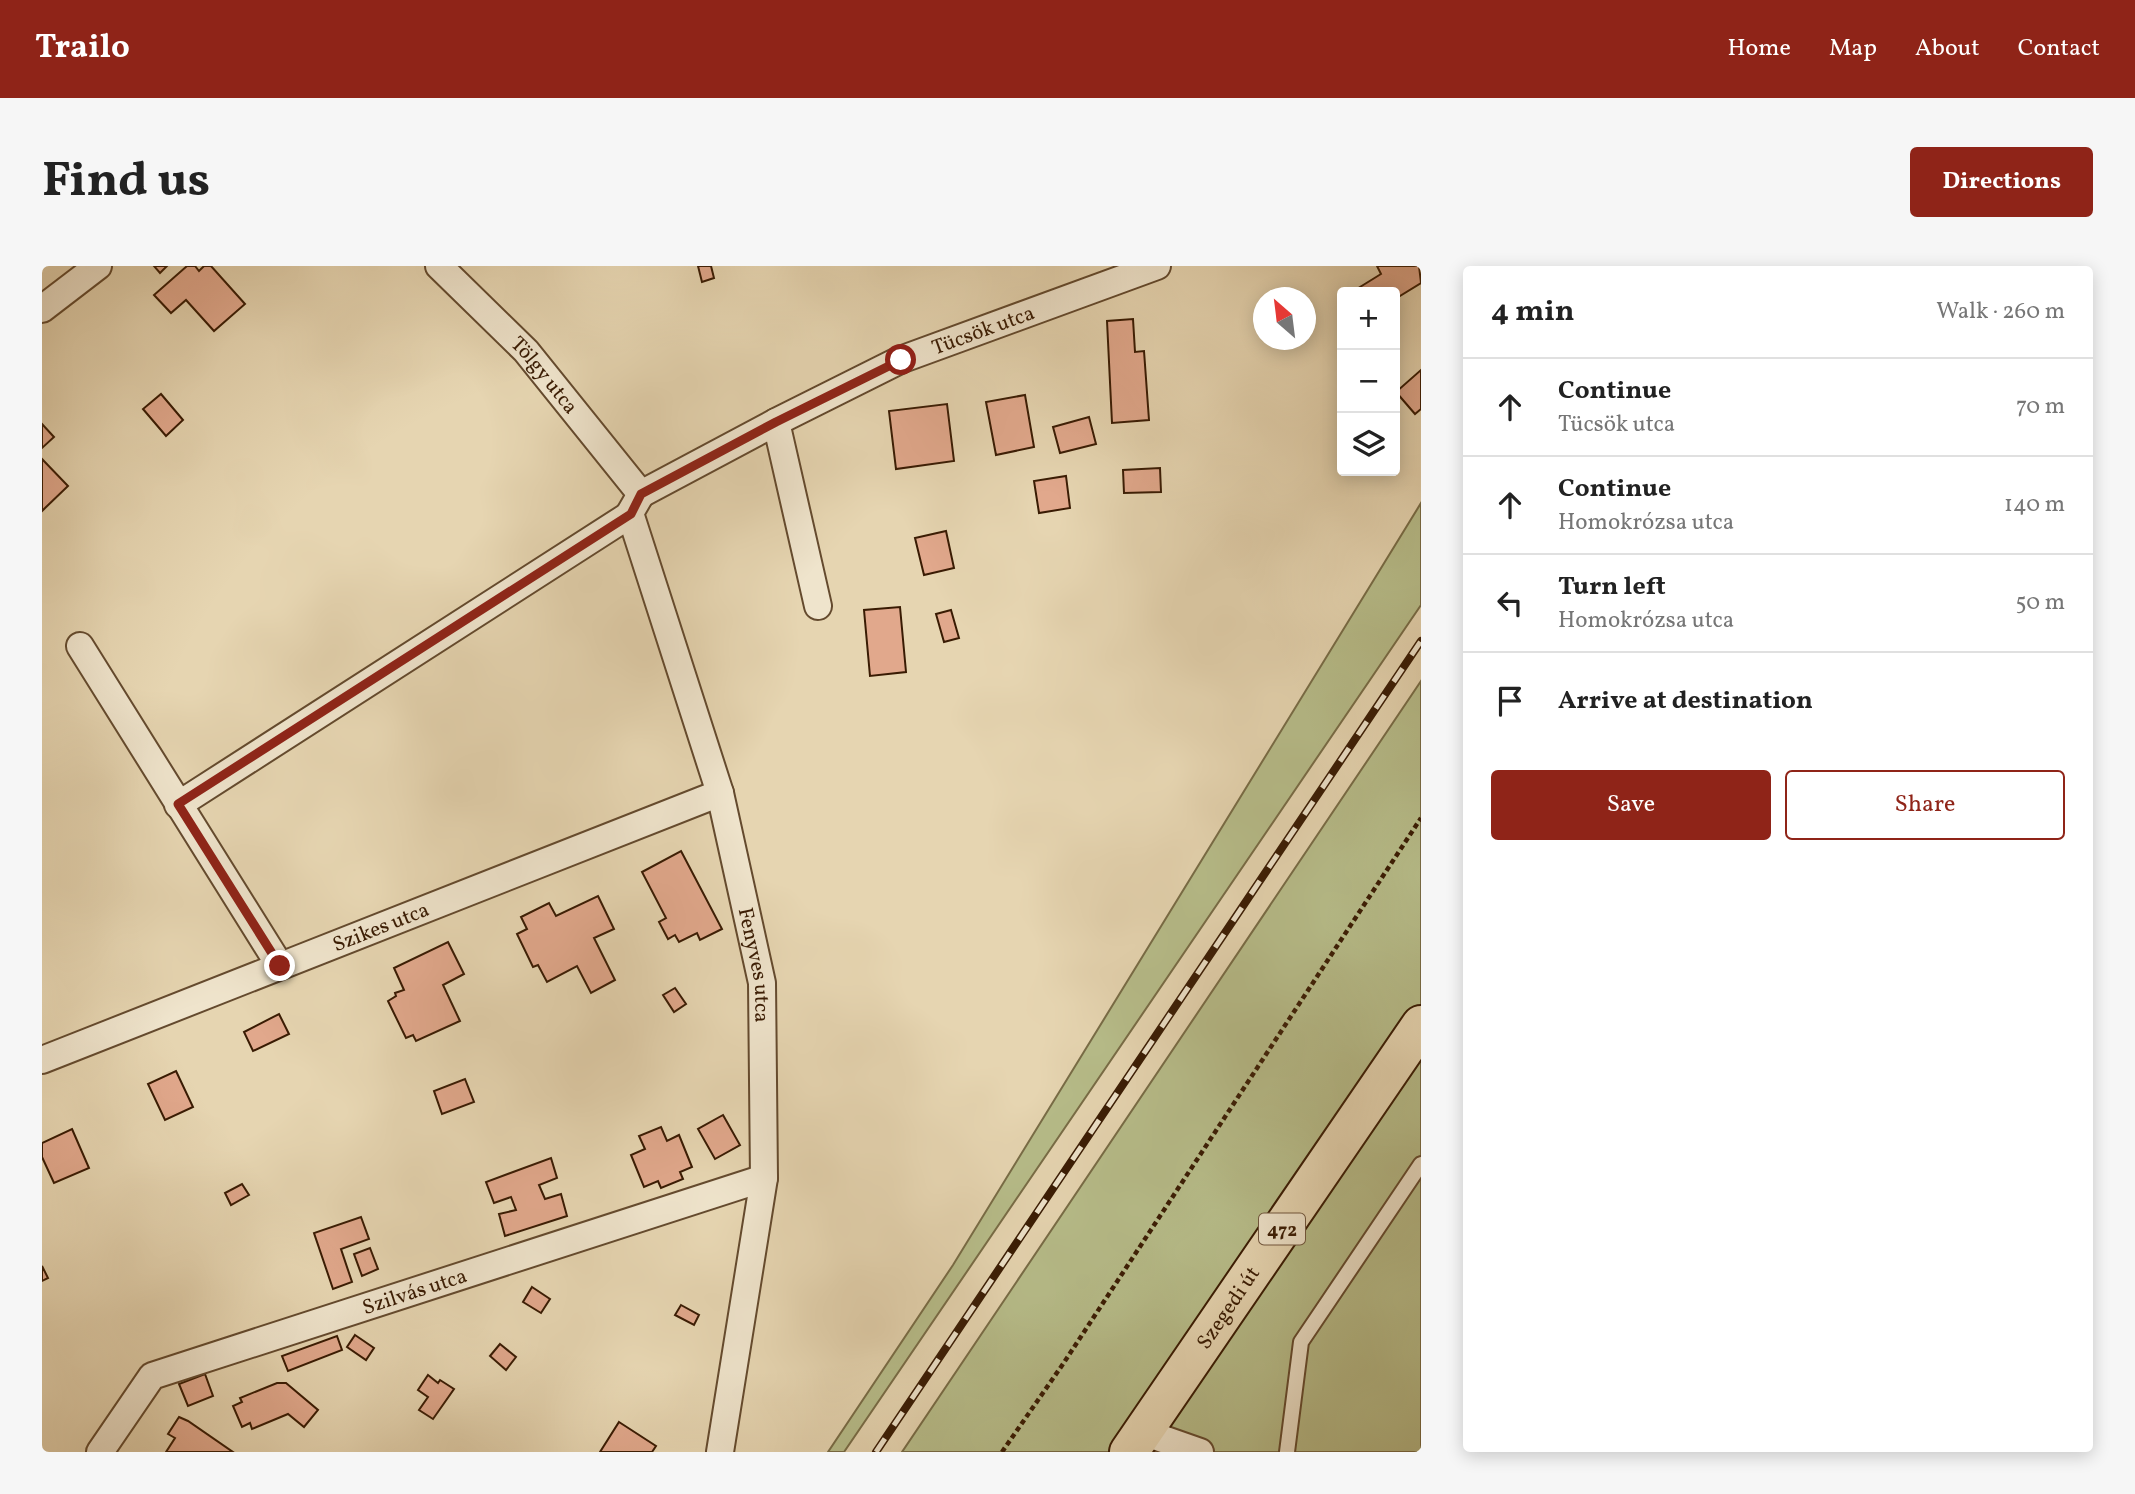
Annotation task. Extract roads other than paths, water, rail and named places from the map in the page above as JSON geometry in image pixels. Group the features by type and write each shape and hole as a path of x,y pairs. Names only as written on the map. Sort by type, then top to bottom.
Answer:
{"main road":[{"name":"Szegedi út","path":"1136,1442 1421,1025"}],"street":[{"path":"42,309 98,266"},
{"name":"Tölgy utca","path":"439,266 526,351 636,504"},
{"name":"Tücsök utca","path":"178,804 636,504 776,422 901,360 1157,266"},
{"path":"776,422 818,606"},
{"name":"Fenyves utca","path":"636,504 720,793 762,983 764,1178 720,1452"},
{"path":"80,646 280,966"},
{"name":"Szikes utca","path":"42,1060 720,793"},
{"name":"Szilvás utca","path":"100,1452 152,1376 764,1178"},
{"path":"1136,1442 1200,1452"}],"lane":[{"path":"1287,1452 1301,1342 1421,1164"}],"railway":[{"path":"876,1452 1421,641"}]}
